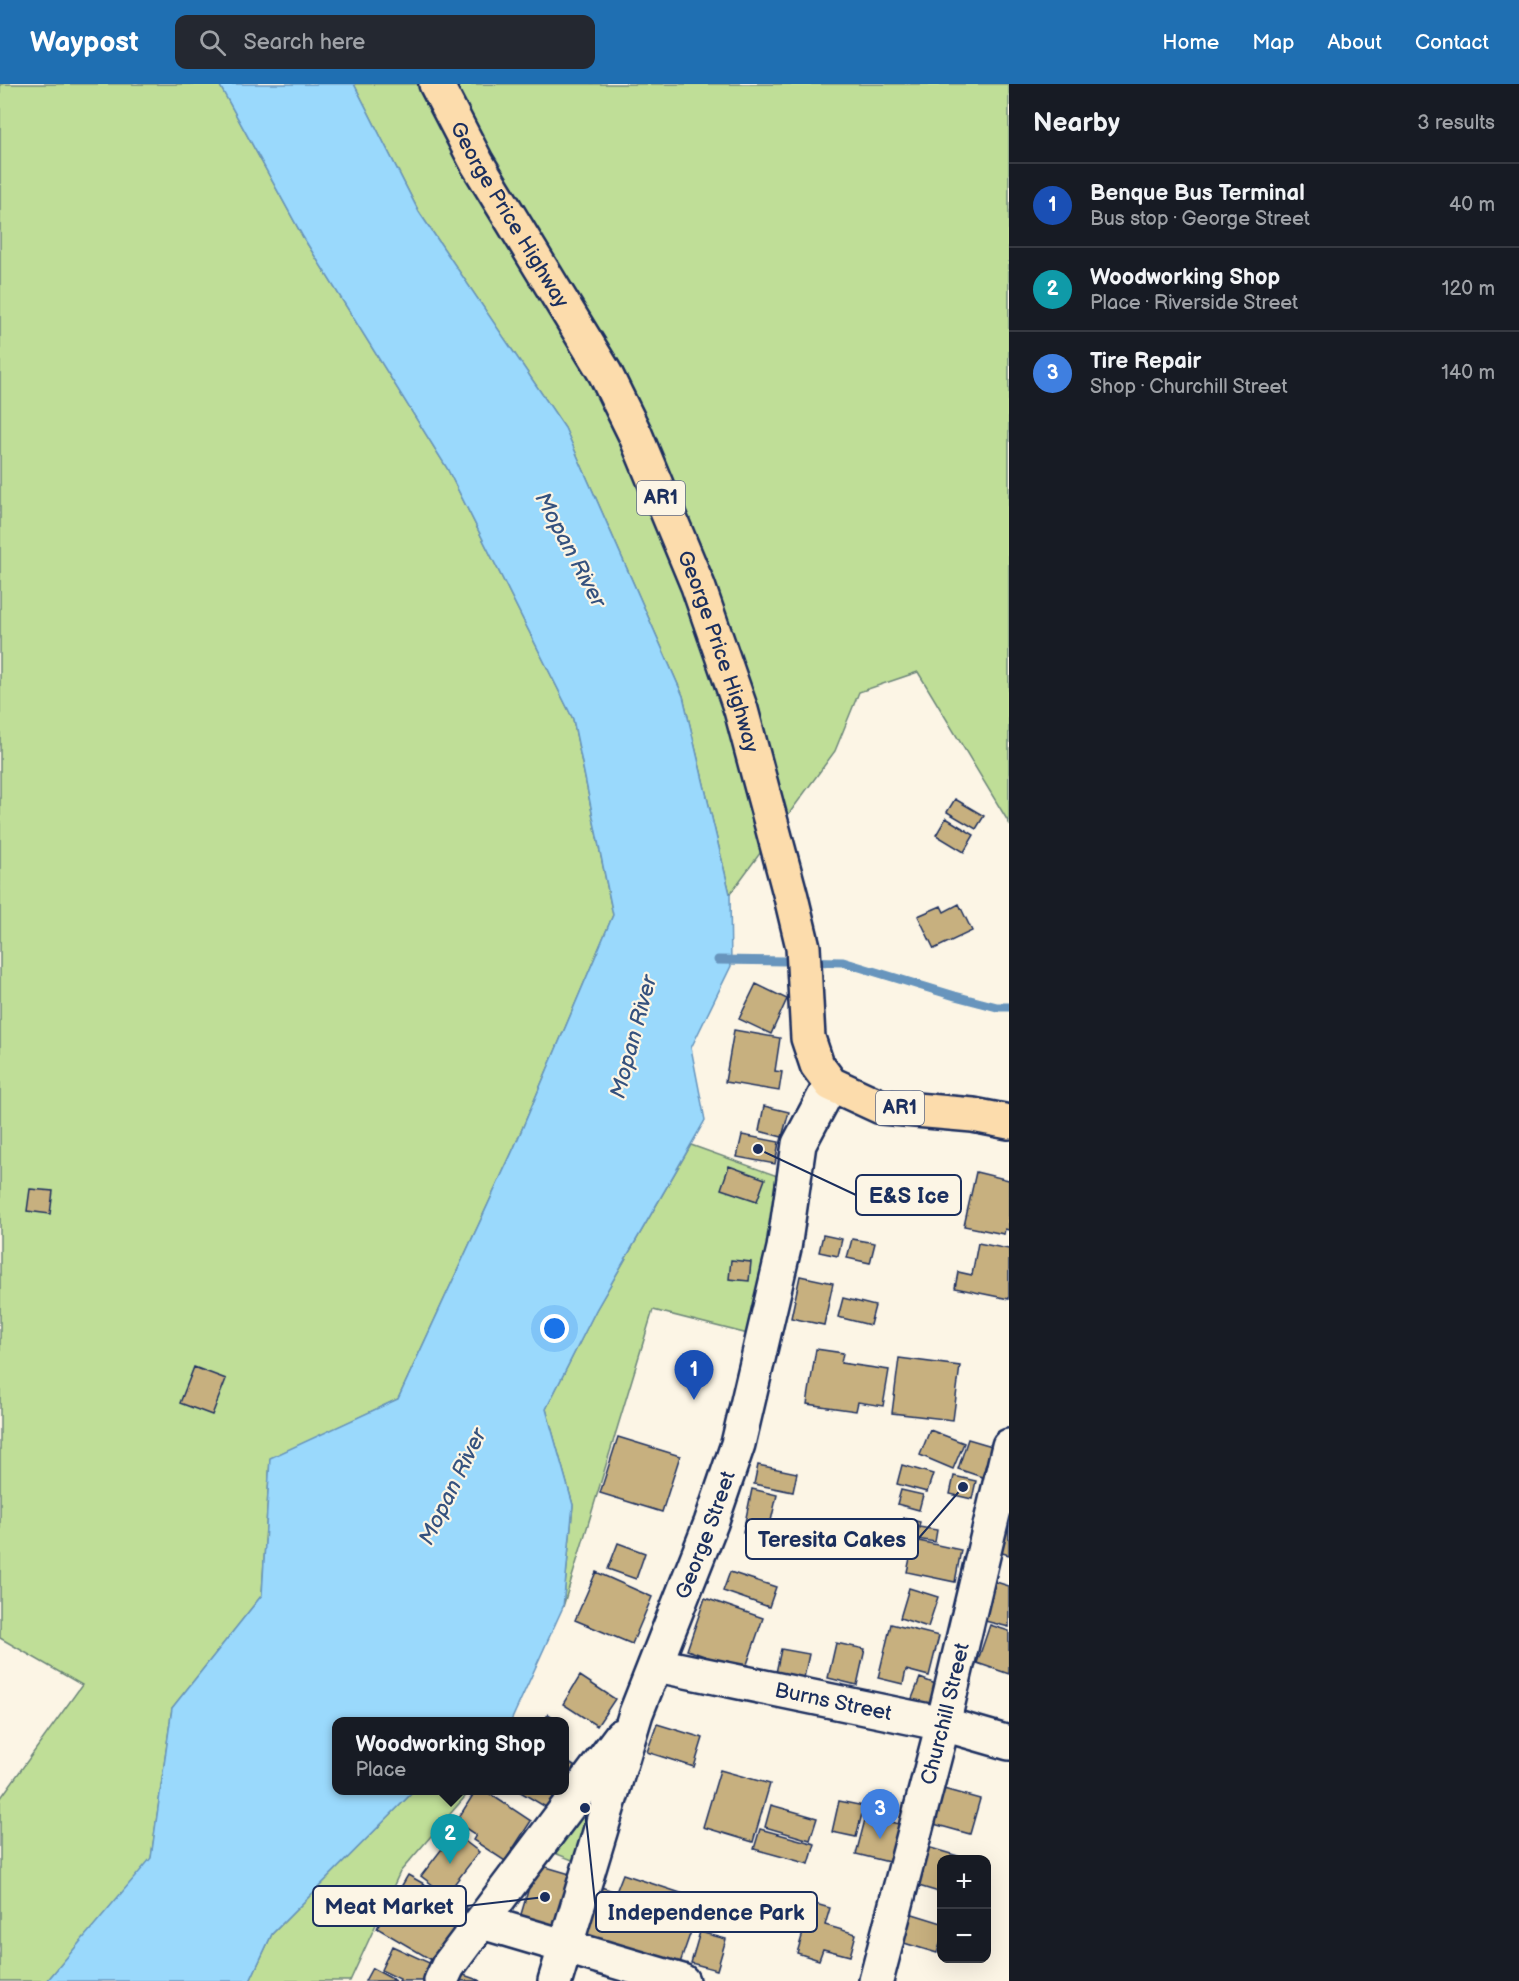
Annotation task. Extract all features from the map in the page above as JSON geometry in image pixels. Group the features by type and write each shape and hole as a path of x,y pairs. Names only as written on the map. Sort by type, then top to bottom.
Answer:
{"highway":[{"name":"George Price Highway","path":"436,84 477,163 605,373 635,434 724,654 741,710 804,961 808,1038 817,1065 831,1084"},
{"name":"AR1","path":"831,1084 881,1107 973,1115 1009,1122"}],"street":[{"name":"George Street","path":"555,1981 636,1713 657,1665 738,1444 784,1248 799,1144 831,1084"},
{"name":"Churchill Street","path":"876,1981 943,1724 1009,1446"},
{"name":"Burns Street","path":"657,1665 943,1724 1009,1743"},
{"path":"441,1981 448,1966 636,1713"},
{"path":"482,1922 682,1981"}],"green space":[{"path":"0,84 219,84 303,237 447,468 573,719 613,915 514,1148 398,1399 270,1459 262,1595 172,1708 151,1859 47,1981 0,1981 0,1799 82,1685 0,1638"},
{"path":"354,84 1009,84 1009,823 918,672 859,692 835,751 730,894 683,696 565,428 419,212"},
{"path":"691,1145 780,1177 752,1335 653,1310 563,1607 573,1505 546,1409 596,1310"},
{"path":"607,1767 580,1863 544,1849"},
{"path":"410,1795 467,1795 400,1872 350,1981 250,1981 272,1934"}],"water":[{"name":"Mopan River","path":"219,84 354,84 419,212 565,428 683,696 730,894 731,966 691,1048 705,1120 596,1310 546,1409 573,1505 563,1607 513,1717 332,1717 332,1795 410,1795 272,1934 250,1981 47,1981 151,1858 172,1708 262,1595 270,1458 398,1399 514,1148 613,915 573,719 447,468 303,237"}],"building":[{"path":"955,799 984,816 976,829 947,812"},
{"path":"946,818 974,835 964,852 936,835"},
{"path":"959,904 972,931 934,949 918,916 941,906 944,912"},
{"path":"756,984 787,999 771,1034 739,1019"},
{"path":"734,1030 780,1038 775,1071 782,1072 779,1091 725,1082"},
{"path":"764,1106 789,1112 782,1137 759,1131"},
{"path":"742,1135 779,1142 775,1164 737,1157"},
{"path":"729,1166 765,1179 757,1201 721,1189"},
{"path":"976,1172 1009,1180 1009,1230 1005,1229 1004,1234 964,1226"},
{"path":"30,1189 53,1191 50,1214 27,1211"},
{"path":"823,1235 842,1239 838,1256 819,1252"},
{"path":"852,1239 875,1243 870,1263 847,1258"},
{"path":"978,1243 1009,1249 1009,1299 955,1288 958,1272 972,1275"},
{"path":"731,1260 751,1262 749,1281 729,1279"},
{"path":"800,1276 833,1283 824,1325 791,1318"},
{"path":"843,1298 875,1306 870,1325 838,1317"},
{"path":"816,1349 843,1353 841,1363 889,1370 883,1406 858,1402 856,1411 807,1404"},
{"path":"899,1358 960,1366 953,1420 892,1413"},
{"path":"194,1367 226,1379 212,1415 180,1403"},
{"path":"930,1430 964,1443 953,1469 920,1455"},
{"path":"618,1437 680,1456 662,1512 600,1493"},
{"path":"968,1439 992,1446 982,1477 958,1469"},
{"path":"758,1465 797,1473 793,1492 754,1484"},
{"path":"902,1465 933,1474 927,1492 897,1484"},
{"path":"954,1476 976,1481 972,1499 950,1494"},
{"path":"752,1489 777,1495 767,1538 743,1532"},
{"path":"901,1490 923,1495 919,1510 897,1504"},
{"path":"904,1518 920,1522 916,1536 900,1532"},
{"path":"1009,1520 1009,1555 999,1552"},
{"path":"919,1527 937,1530 935,1542 917,1539"},
{"path":"914,1540 961,1550 955,1582 907,1572"},
{"path":"618,1543 645,1553 636,1579 608,1569"},
{"path":"596,1572 652,1597 632,1644 575,1620"},
{"path":"730,1572 776,1587 769,1607 723,1591"},
{"path":"993,1581 1009,1586 1009,1627 981,1620"},
{"path":"909,1588 938,1597 928,1627 900,1618"},
{"path":"705,1598 763,1618 745,1670 687,1650"},
{"path":"891,1624 939,1636 929,1676 906,1670 903,1684 878,1678"},
{"path":"990,1625 1009,1631 1009,1674 977,1663"},
{"path":"836,1643 865,1649 857,1685 828,1678"},
{"path":"781,1649 809,1654 804,1678 776,1673"},
{"path":"580,1676 615,1699 597,1726 563,1704"},
{"path":"920,1678 938,1685 929,1708 911,1701"},
{"path":"657,1724 703,1738 694,1767 647,1752"},
{"path":"569,1763 574,1766 569,1774"},
{"path":"720,1770 770,1784 753,1842 703,1827"},
{"path":"940,1788 980,1799 970,1834 930,1823"},
{"path":"473,1795 492,1795 531,1821 505,1861 473,1840 476,1835 456,1822"},
{"path":"525,1795 556,1795 549,1809"},
{"path":"839,1801 864,1806 856,1837 832,1832"},
{"path":"771,1805 817,1818 810,1840 765,1827"},
{"path":"866,1816 903,1825 893,1863 856,1854"},
{"path":"760,1829 815,1844 809,1864 754,1849"},
{"path":"454,1833 479,1852 446,1895 421,1876"},
{"path":"924,1846 955,1855 937,1855 937,1892 912,1884"},
{"path":"536,1864 570,1874 554,1931 519,1921"},
{"path":"623,1874 702,1900 679,1966 579,1932 595,1885 616,1892"},
{"path":"408,1875 467,1908 435,1962 377,1928"},
{"path":"812,1903 830,1908 825,1925 856,1934 850,1956 823,1949 819,1960 797,1953"},
{"path":"903,1911 937,1921 937,1953 894,1940"},
{"path":"700,1932 726,1939 717,1970 691,1963"},
{"path":"392,1946 436,1966 429,1981 399,1981 400,1979 381,1970"},
{"path":"372,1968 396,1981 365,1981"},
{"path":"452,1971 481,1981 448,1981"}],"waterway":[{"path":"718,960 843,962 955,996 997,1007 1009,1007"}],"place":[{"name":"E&S Ice","path":"758,1149"},
{"name":"Benque Bus Terminal","path":"694,1400"},
{"name":"Teresita Cakes","path":"963,1487"},
{"name":"Independence Park","path":"585,1808"},
{"name":"Tire Repair","path":"880,1839"},
{"name":"Woodworking Shop","path":"450,1864"},
{"name":"Meat Market","path":"545,1897"}]}
